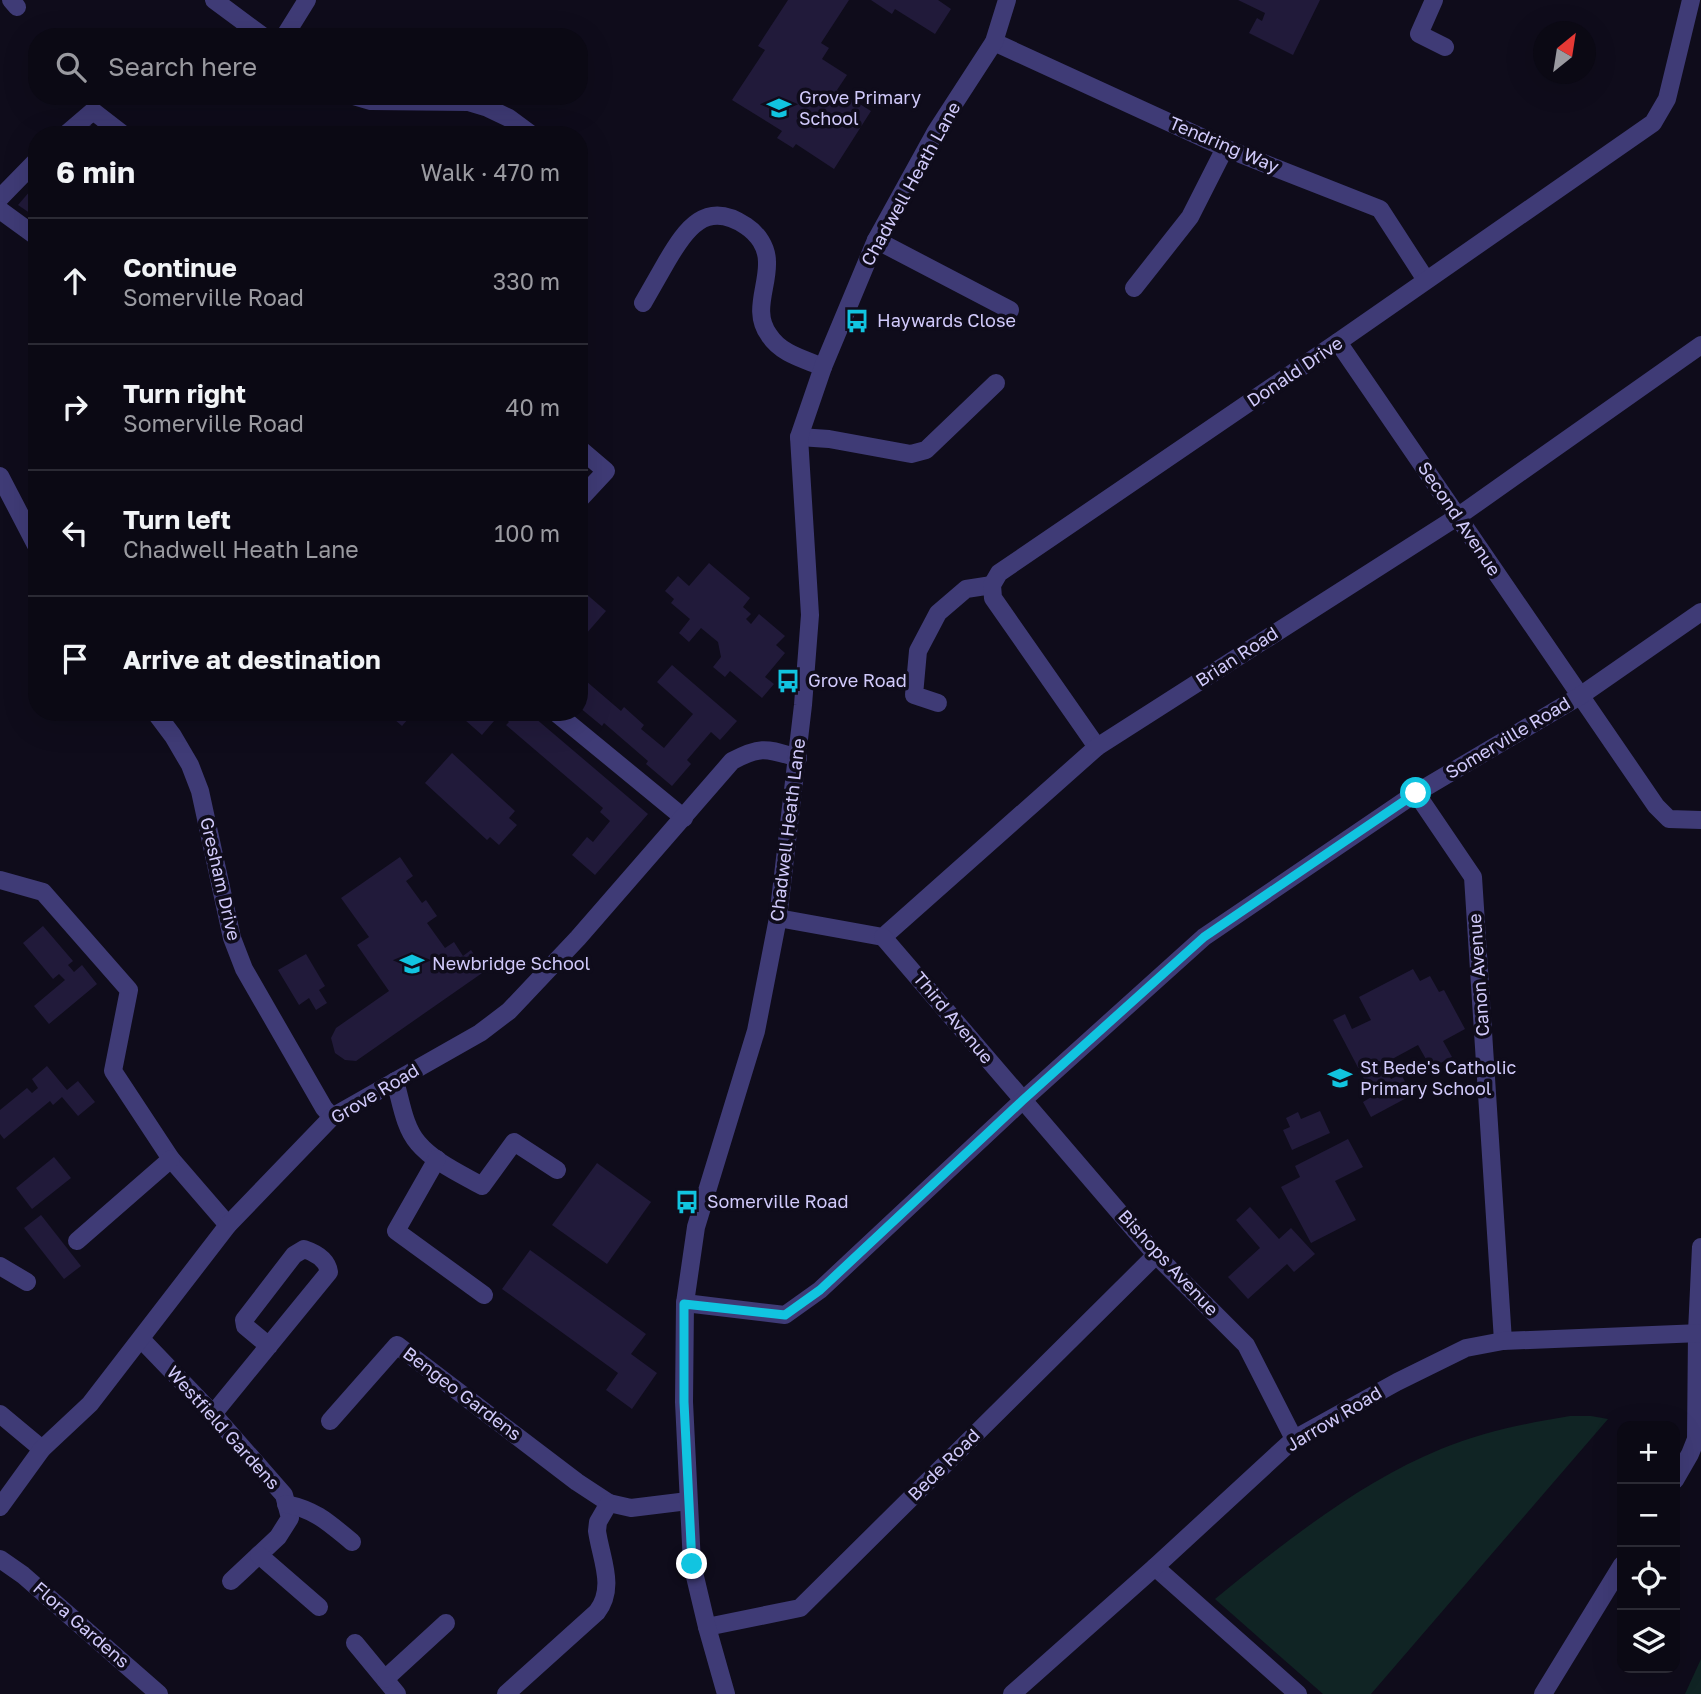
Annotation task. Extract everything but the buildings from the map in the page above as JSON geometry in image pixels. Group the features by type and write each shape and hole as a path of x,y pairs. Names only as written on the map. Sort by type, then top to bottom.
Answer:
{"street":[{"path":"214,0 252,28"},
{"path":"290,28 307,0"},
{"name":"Chadwell Heath Lane","path":"726,1694 692,1564 684,1402 684,1304 696,1227 756,1031 778,918 810,615 800,437 823,367 876,240 935,133 994,42 1007,0"},
{"path":"1434,0 1419,34 1445,47"},
{"name":"Donald Drive","path":"992,585 999,573 1653,124 1667,99 1690,0"},
{"name":"Tendring Way","path":"994,42 1225,148 1380,209 1426,279"},
{"path":"478,105 509,118 520,126"},
{"path":"76,126 93,111 112,126"},
{"path":"1133,288 1190,217 1225,148"},
{"path":"0,198 28,169"},
{"path":"0,210 28,230"},
{"path":"643,303 685,232 700,219 729,217 757,235 764,249 767,261 760,311 762,324 769,336 782,350 823,367"},
{"path":"876,240 1010,310"},
{"name":"Second Avenue","path":"1338,342 1656,806 1670,819 1701,820"},
{"name":"Brian Road","path":"883,937 1097,747 1457,517 1701,345"},
{"path":"800,437 829,439 911,454 926,450 996,383"},
{"path":"588,455 607,471 588,491"},
{"path":"0,476 28,530"},
{"path":"938,703 914,695 918,651 938,613 965,589 992,585 993,598 1097,747"},
{"name":"Somerville Road","path":"684,1304 785,1315 820,1290 1023,1100 1204,937 1416,793 1580,696 1701,612"},
{"name":"Gresham Drive","path":"162,721 190,765 200,791 232,938 244,969 324,1108 332,1117"},
{"path":"566,721 684,818"},
{"name":"Grove Road","path":"0,1507 43,1448 90,1404 228,1225 332,1117 480,1033 509,1011 578,938 733,761 748,752 766,748 797,758"},
{"name":"Canon Avenue","path":"1416,793 1473,877 1503,1341"},
{"path":"0,880 43,892 129,990 113,1071 171,1159 228,1225"},
{"path":"778,918 883,937"},
{"name":"Third Avenue","path":"883,937 1023,1100"},
{"path":"395,1081 416,1142 437,1159 481,1186 514,1142 557,1170"},
{"name":"Bishops Avenue","path":"1023,1100 1156,1255 1246,1345 1294,1438"},
{"path":"77,1241 171,1159"},
{"path":"437,1159 396,1231 484,1295"},
{"path":"1680,1471 1696,1439 1701,1247"},
{"path":"213,1414 269,1346 329,1272 328,1264 315,1253 304,1249 294,1255 244,1320 244,1326 269,1346"},
{"name":"Bede Road","path":"707,1627 800,1608 1156,1255"},
{"path":"0,1266 27,1282"},
{"name":"Jarrow Road","path":"1012,1694 1294,1438 1397,1382 1466,1348 1503,1341 1699,1332"},
{"name":"Westfield Gardens","path":"141,1339 213,1414 284,1495 290,1518 278,1537 231,1581"},
{"name":"Bengeo Gardens","path":"330,1421 397,1345 608,1503"},
{"path":"0,1414 43,1448"},
{"path":"506,1694 603,1604 608,1584 597,1531 598,1522 608,1503 631,1508 688,1501"},
{"path":"286,1504 307,1508 320,1515 352,1542"},
{"path":"259,1555 319,1607"},
{"name":"Flora Gardens","path":"0,1559 23,1575 159,1694"},
{"path":"1155,1567 1298,1694"},
{"path":"1543,1694 1617,1574"},
{"path":"384,1679 446,1623"},
{"path":"355,1643 397,1694"}],"green space":[{"path":"1570,1416 1608,1419 1371,1694 1323,1694 1215,1599 1323,1516 1352,1496 1411,1463 1441,1449 1488,1433"},
{"path":"1701,1659 1701,1694 1685,1694"}],"place":[{"name":"Grove Primary School","path":"779,108"},
{"name":"Haywards Close","path":"857,321"},
{"name":"Grove Road","path":"788,681"},
{"name":"Newbridge School","path":"412,964"},
{"name":"St Bede's Catholic Primary School","path":"1340,1078"},
{"name":"Somerville Road","path":"687,1202"}],"route":[{"path":"692,1564 684,1402 684,1304 785,1315 820,1290 1023,1100 1204,937 1416,793"}]}
